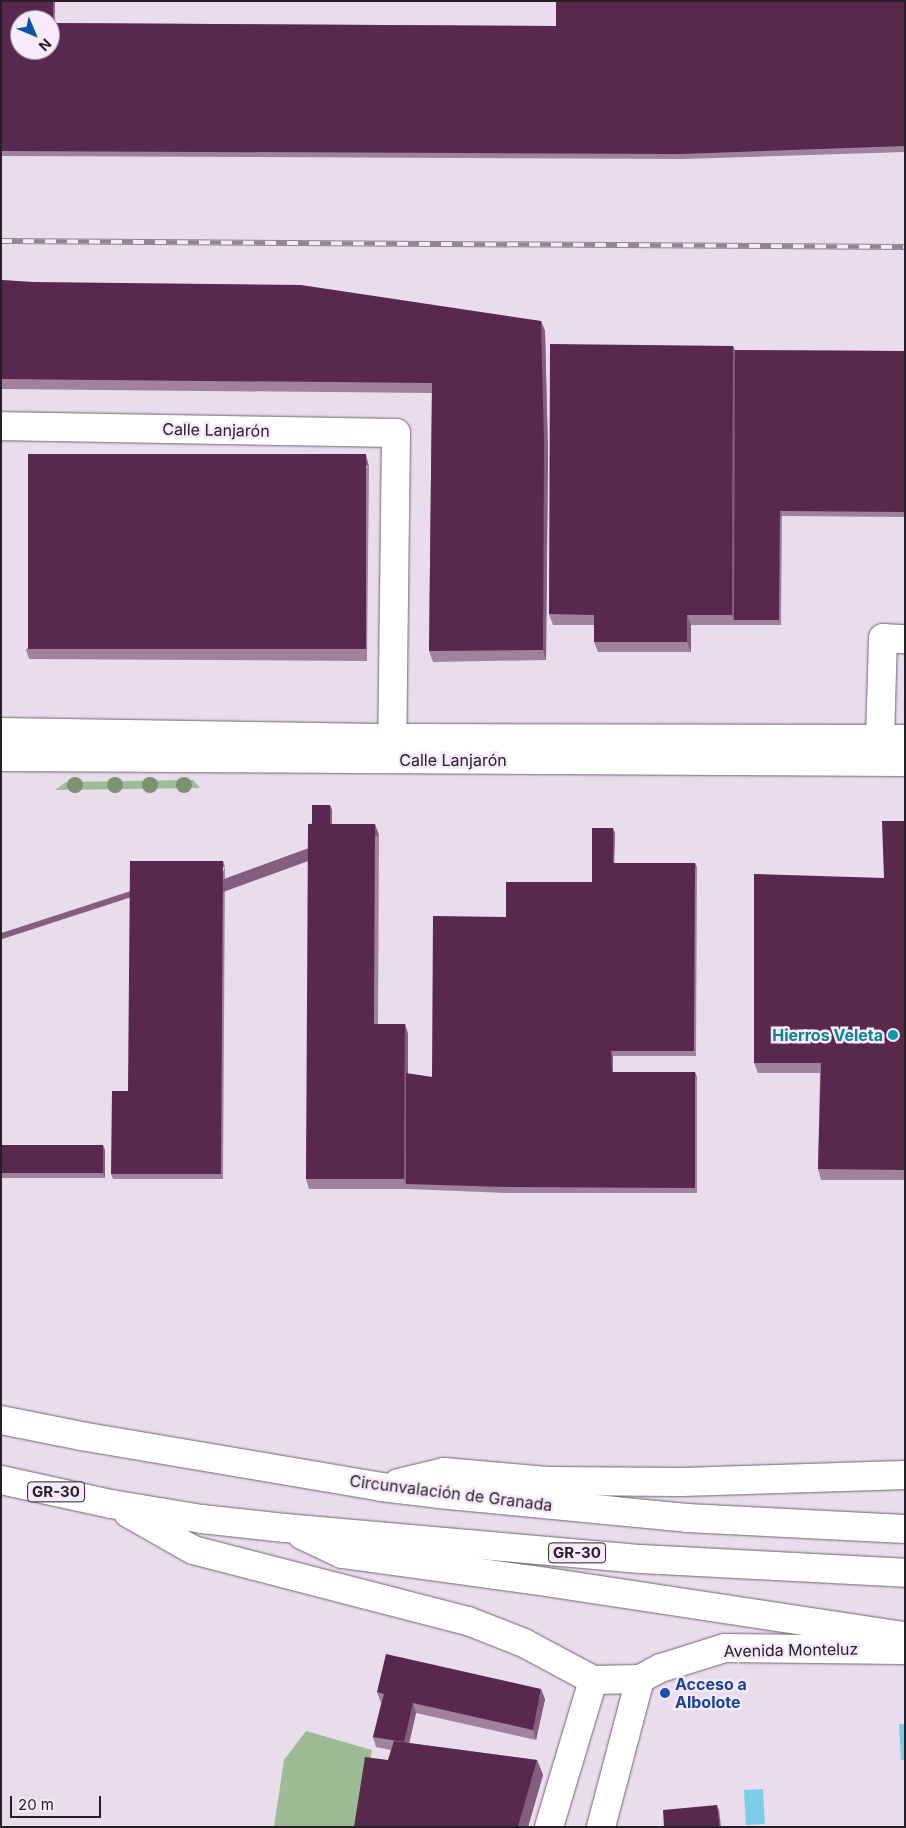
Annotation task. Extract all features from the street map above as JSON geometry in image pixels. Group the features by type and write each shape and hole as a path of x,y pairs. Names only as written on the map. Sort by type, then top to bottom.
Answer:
{"main road":[{"name":"Calle Lanjarón","path":"1,426 396,434 393,748"},
{"name":"Calle Lanjarón","path":"1,757 892,739 883,638 905,638"},
{"name":"Calle Lanjarón","path":"1,732 393,748 905,762"},
{"name":"Circunvalación de Granada","path":"1,1420 81,1436 380,1487 620,1513 859,1528 905,1529"},
{"path":"380,1487 444,1472 547,1481 682,1482 905,1475"},
{"name":"GR-30","path":"1,1480 111,1504 202,1519 285,1528 641,1559 905,1573"},
{"path":"111,1504 193,1550 468,1621 524,1643 593,1680 548,1827"},
{"path":"285,1528 342,1554 533,1580 905,1636"},
{"name":"Avenida Monteluz","path":"593,1680 640,1679 661,1668 725,1648 905,1650"},
{"path":"601,1827 640,1679"}],"green space":[{"path":"193,780 200,788 55,790 66,782"},
{"path":"306,1731 372,1750 360,1827 274,1827 284,1760"}],"water":[{"path":"899,1724 905,1724 905,1760 901,1760"},
{"path":"763,1789 765,1824 746,1825 744,1790"}],"building":[{"path":"1,1 53,1 53,10 10,10 10,60 60,60 60,23 556,26 556,1 905,1 905,146 681,154 1,151"},
{"path":"1,280 301,285 541,321 544,443 543,650 429,651 432,383 1,379"},
{"path":"550,344 733,346 732,615 687,615 687,642 594,642 594,615 549,614"},
{"path":"735,350 905,351 905,512 780,511 779,620 734,620"},
{"path":"28,454 366,454 366,649 28,649"},
{"path":"312,805 330,805 330,824 312,824"},
{"path":"882,821 905,821 905,1170 818,1169 821,1063 754,1063 754,874 884,878"},
{"path":"308,824 375,824 374,1024 405,1024 404,1179 306,1179"},
{"path":"592,828 613,828 613,863 695,863 694,1051 611,1051 612,1072 695,1072 695,1188 505,1187 406,1184 406,1073 432,1077 433,916 506,917 506,882 592,882"},
{"path":"130,861 223,861 221,1174 111,1174 112,1091 128,1091"},
{"path":"1,1145 103,1145 103,1173 1,1173"},
{"path":"386,1654 541,1689 533,1730 413,1703 404,1742 373,1737 384,1694 377,1692"},
{"path":"394,1741 537,1760 518,1827 354,1827 365,1757 388,1760"},
{"path":"717,1805 720,1827 664,1827 663,1810"}],"railway":[{"path":"1,241 905,247"}],"place":[{"name":"Hierros Veleta","path":"893,1035"},
{"name":"Acceso a Albolote","path":"665,1693"}]}
